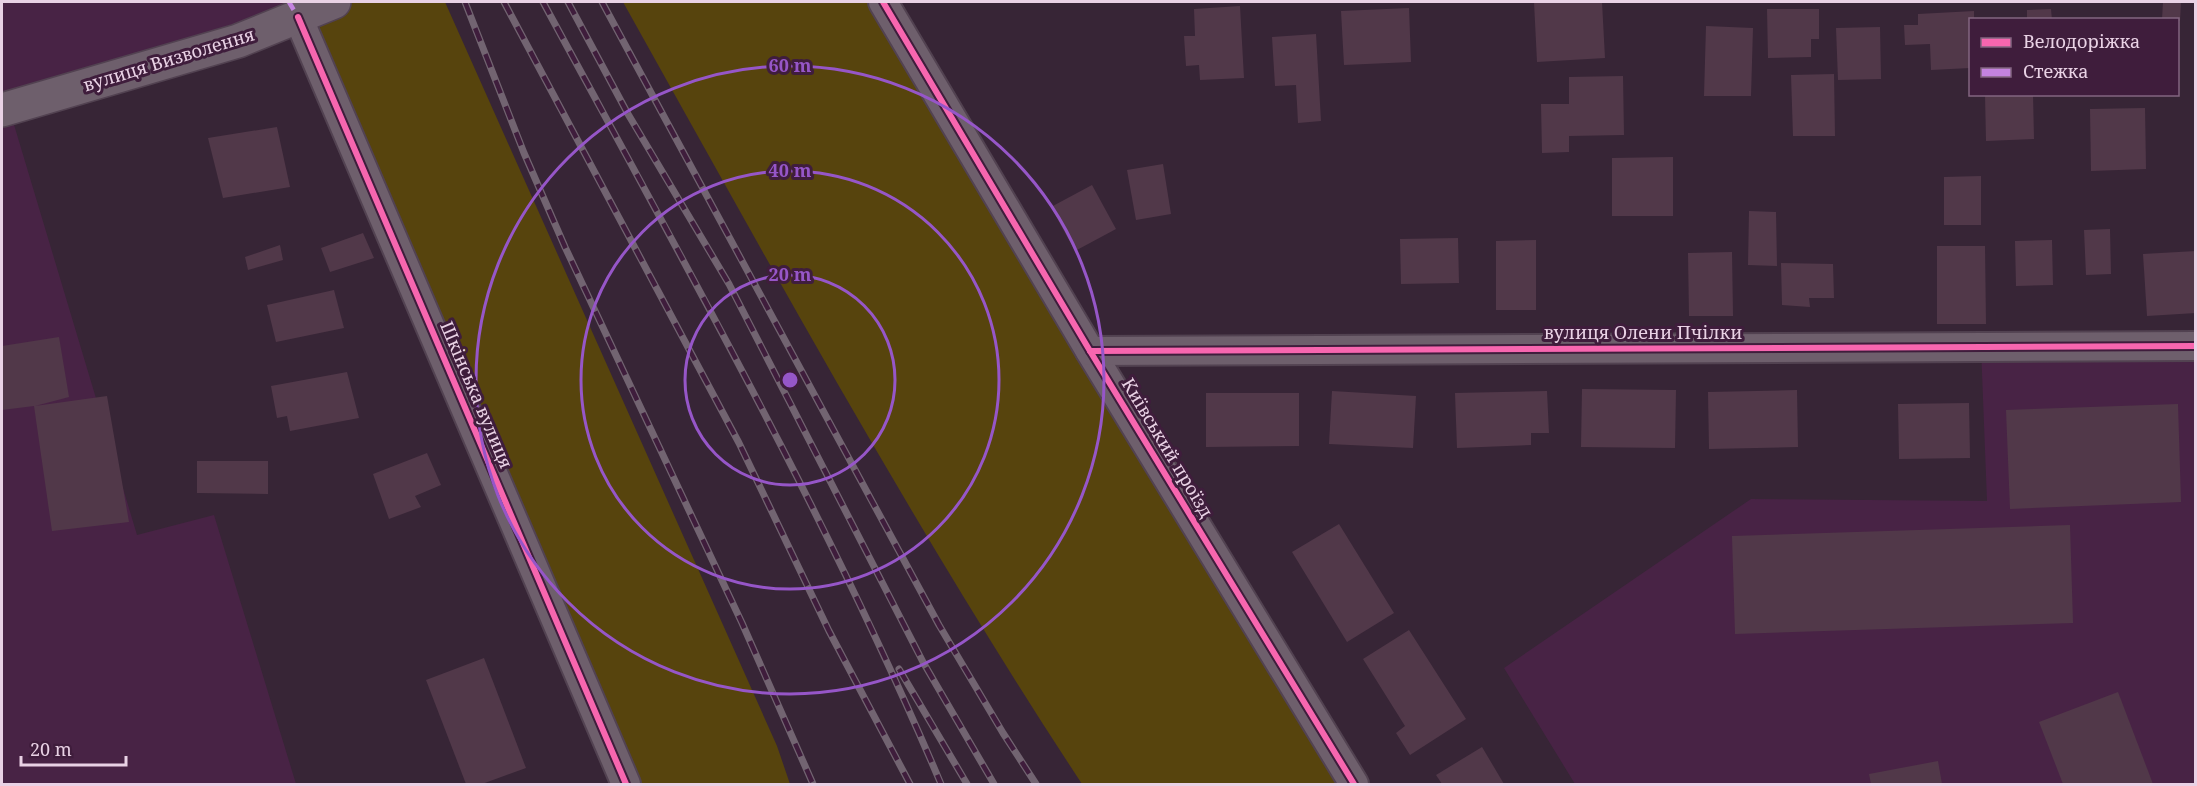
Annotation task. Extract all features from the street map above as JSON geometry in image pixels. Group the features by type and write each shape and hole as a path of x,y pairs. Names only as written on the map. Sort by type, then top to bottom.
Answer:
{"street":[{"name":"вулиця Визволення","path":"2,110 226,44 334,2"},
{"name":"Київський проїзд","path":"883,2 1090,351 1354,784"},
{"name":"Шкінська вулиця","path":"298,17 626,784"},
{"name":"вулиця Олени Пчілки","path":"1090,351 2196,346"}],"shaded area":[{"path":"2,2 289,2 298,17 9,108 137,535 214,515 296,784 2,784"},
{"path":"289,2 445,2 777,746 790,784 626,784 298,17"},
{"path":"623,2 883,2 1354,784 1082,784 961,592 845,397"},
{"path":"2195,346 2195,784 1575,784 1504,668 1751,499 1987,501 1981,347"}],"building":[{"path":"1534,2 1602,2 1605,58 1537,62"},
{"path":"2163,2 2181,2 2180,21 2179,18 2162,18"},
{"path":"1240,6 1244,78 1200,80 1199,65 1186,66 1184,36 1195,36 1194,9"},
{"path":"1409,8 1411,62 1344,65 1341,11"},
{"path":"1767,9 1819,9 1819,39 1811,39 1811,57 1768,58"},
{"path":"2051,9 2052,18 2027,18 2027,10"},
{"path":"1974,11 1974,18 1969,18 1969,68 1931,70 1930,44 1905,45 1904,25 1918,25 1918,14"},
{"path":"1706,26 1753,28 1751,96 1704,96"},
{"path":"1880,27 1881,79 1838,80 1836,28"},
{"path":"1316,34 1321,121 1298,123 1296,85 1275,86 1272,37"},
{"path":"1834,74 1835,136 1793,136 1791,75"},
{"path":"1623,76 1624,135 1569,136 1569,152 1542,153 1541,104 1569,104 1569,77"},
{"path":"1985,96 2033,96 2034,139 1986,141"},
{"path":"2145,108 2146,169 2091,171 2090,109"},
{"path":"277,127 290,187 223,198 208,138"},
{"path":"1673,157 1673,216 1612,216 1612,158"},
{"path":"1163,164 1171,214 1136,220 1127,170"},
{"path":"1981,176 1981,225 1944,225 1944,177"},
{"path":"1092,185 1116,229 1075,251 1051,207"},
{"path":"1749,211 1776,212 1777,266 1748,265"},
{"path":"2110,229 2111,274 2086,275 2084,230"},
{"path":"363,233 374,258 330,272 321,248"},
{"path":"1458,238 1459,283 1401,284 1400,239"},
{"path":"1536,240 1536,310 1496,310 1496,241"},
{"path":"2052,240 2053,285 2016,286 2015,241"},
{"path":"280,245 283,260 248,270 245,257"},
{"path":"1937,246 1985,246 1986,324 1937,324"},
{"path":"2196,251 2196,313 2147,316 2143,254"},
{"path":"1732,252 1733,316 1689,316 1688,253"},
{"path":"1781,263 1833,264 1834,298 1809,298 1810,307 1782,305"},
{"path":"334,290 344,328 276,342 267,305"},
{"path":"59,337 69,397 35,406 107,396 129,522 52,531 34,406 2,410 2,346"},
{"path":"347,372 359,418 290,431 287,416 277,418 271,386"},
{"path":"1582,389 1676,390 1675,448 1581,447"},
{"path":"1797,390 1798,447 1709,449 1708,392"},
{"path":"1332,391 1416,396 1413,448 1329,444"},
{"path":"1547,391 1549,433 1531,433 1531,445 1457,448 1455,393"},
{"path":"1206,393 1299,393 1299,446 1206,447"},
{"path":"1969,403 1970,458 1899,459 1898,404"},
{"path":"2178,404 2181,502 2010,509 2006,410"},
{"path":"427,453 441,485 415,496 421,507 389,519 373,474"},
{"path":"197,461 268,461 268,494 197,493"},
{"path":"1339,524 1394,613 1347,642 1292,552"},
{"path":"2070,525 2073,623 1735,634 1732,536"},
{"path":"1409,630 1466,719 1410,755 1396,733 1405,726 1363,659"},
{"path":"484,658 526,768 482,784 466,784 426,680"},
{"path":"2118,692 2153,784 2063,784 2039,722"},
{"path":"1482,747 1504,784 1442,784 1436,775"},
{"path":"1938,761 1942,784 1871,784 1869,774"}],"railway":[{"path":"465,2 524,153 565,247 742,623 813,784"},
{"path":"504,2 739,443 829,631 910,784"},
{"path":"543,2 700,291 802,486 897,684 941,784"},
{"path":"568,2 628,114 729,284 923,662 994,784"},
{"path":"602,2 939,625 1036,784"},
{"path":"899,669 967,784"}],"marked path":[{"path":"289,2 298,17"}],"cycle path":[{"path":"883,2 1090,351 1354,784"},
{"path":"298,17 626,784"},
{"path":"1090,351 2196,346"}]}
